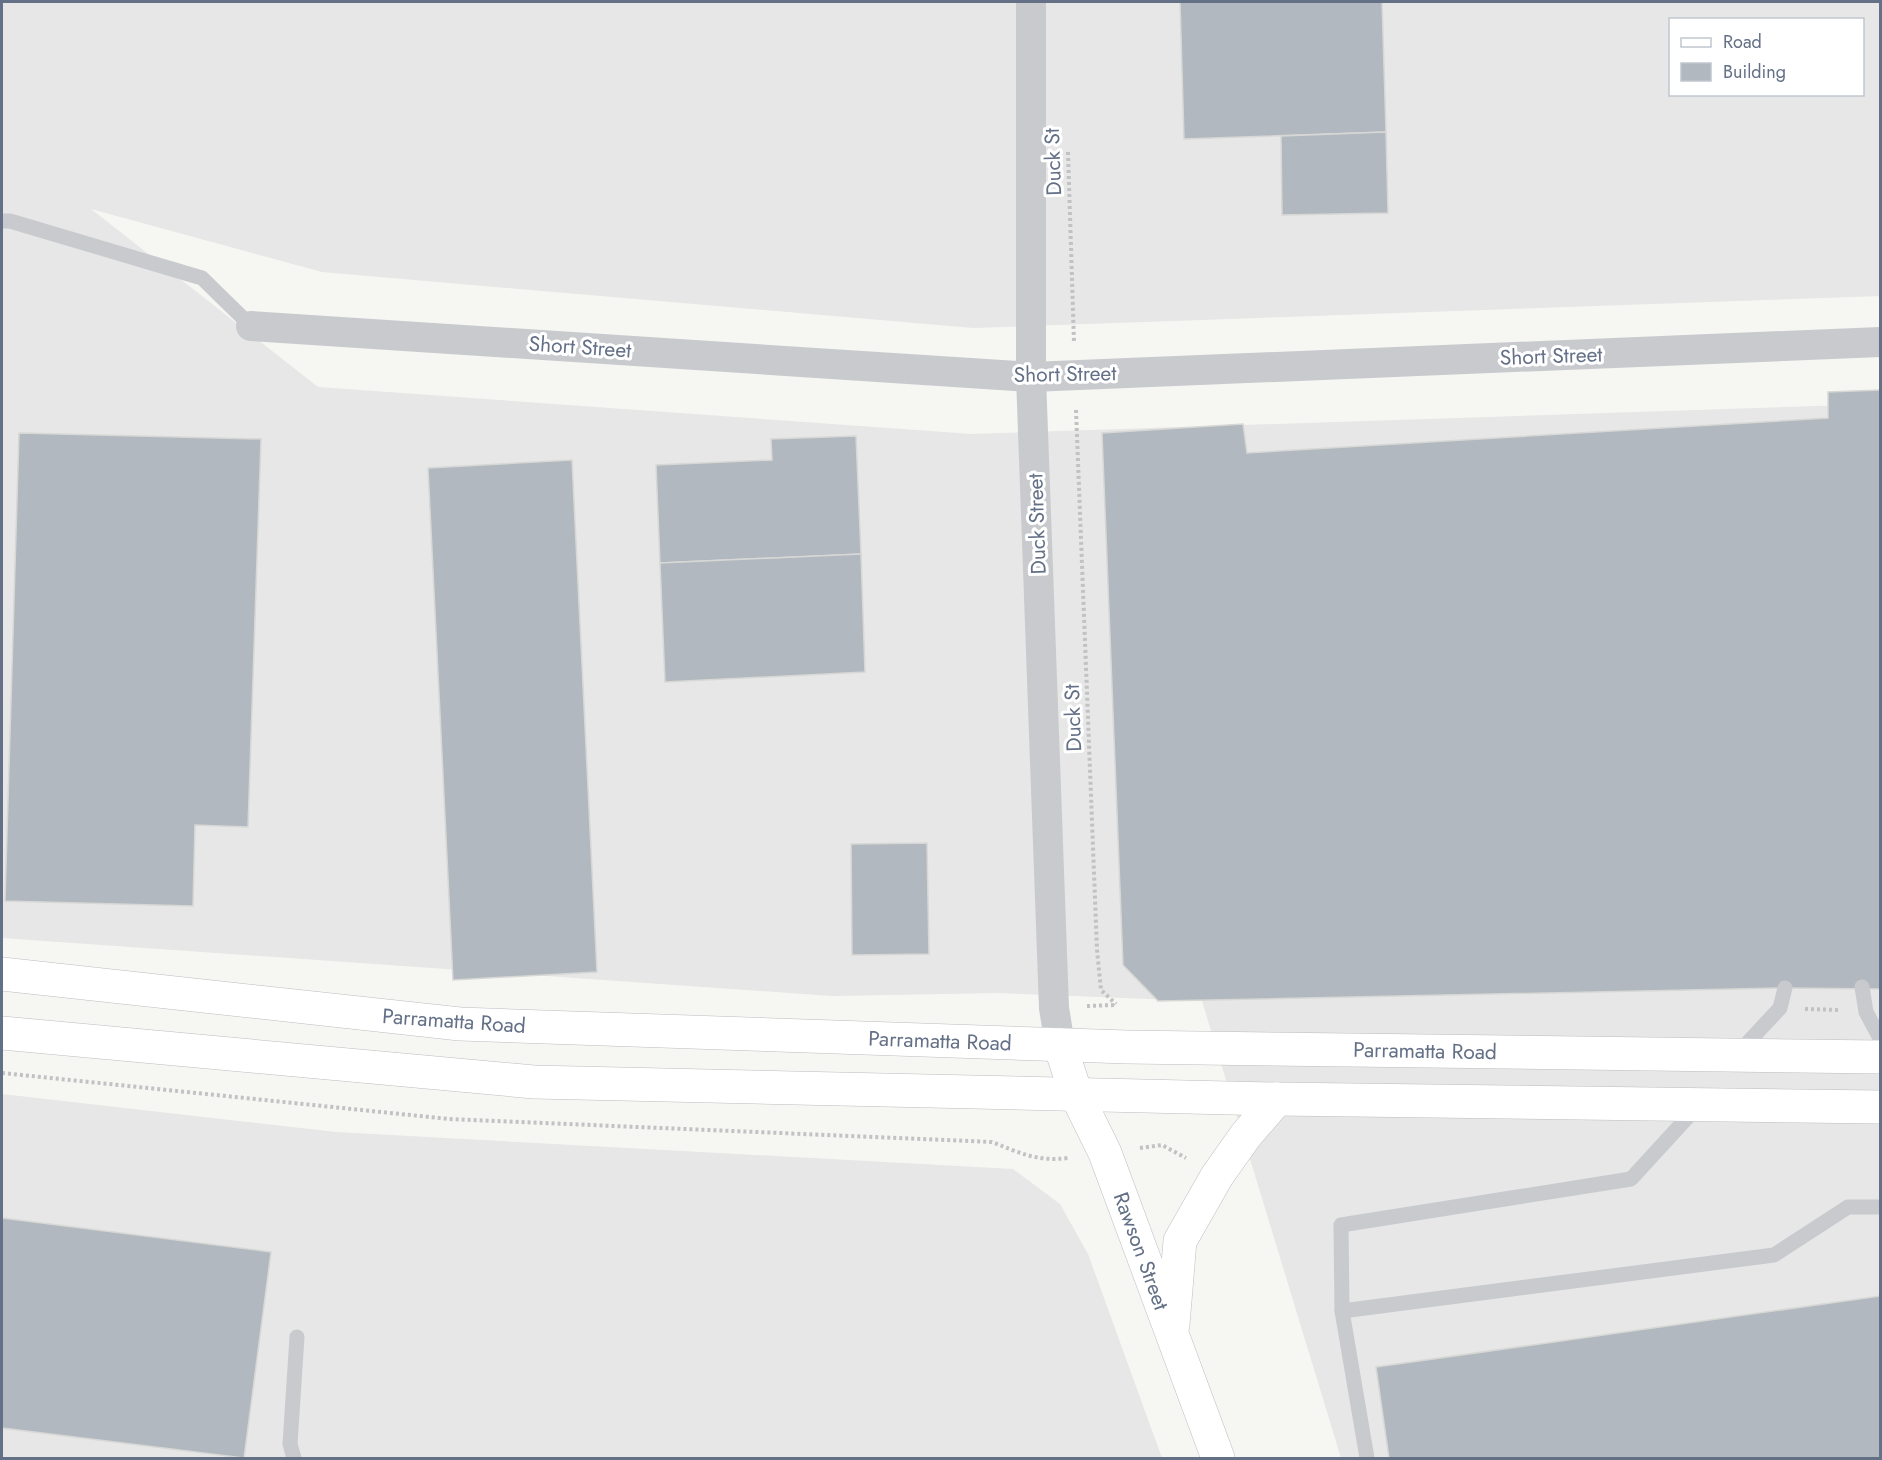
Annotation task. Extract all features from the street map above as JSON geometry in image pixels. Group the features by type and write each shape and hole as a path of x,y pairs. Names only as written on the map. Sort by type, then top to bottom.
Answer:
{"main road":[{"name":"Parramatta Road","path":"2,974 460,1024 1060,1045 1881,1057"},
{"path":"2,1033 534,1082 1276,1099 1881,1107"},
{"name":"Rawson Street","path":"1060,1045 1076,1094 1105,1154 1218,1458"},
{"path":"1172,1334 1180,1241 1217,1176 1246,1135 1276,1099"}],"street":[{"name":"Duck Street","path":"1030,2 1031,377 1054,1008 1060,1045"},
{"name":"Short Street","path":"251,326 1031,377 1881,342"}],"lane":[{"path":"2,221 10,221 202,278 251,326"},
{"path":"1862,987 1866,1012 1881,1038"},
{"path":"1737,1055 1779,1008 1785,988"},
{"path":"1367,1458 1342,1311 1341,1225 1631,1179 1699,1105"},
{"path":"1342,1311 1774,1255 1848,1207 1881,1207"},
{"path":"294,1458 290,1444 297,1337"}],"path":[{"name":"Duck St","path":"1067,144 1073,321"},
{"name":"Duck St","path":"1077,423 1097,950 1101,990 1116,1004"},
{"path":"1801,1009 1842,1010"}],"shaded area":[{"path":"2,2 1880,2 1880,296 973,328 322,272 91,209 318,387 972,434 1880,404 1880,1458 1341,1458 1202,1001 998,993 832,996 2,938"},
{"path":"2,1094 336,1132 1013,1169 1060,1204 1088,1254 1162,1458 2,1458"}],"building":[{"path":"1180,2 1382,2 1386,132 1184,139"},
{"path":"1386,132 1388,213 1282,215 1281,136"},
{"path":"1880,390 1880,989 1785,988 1158,1001 1123,965 1102,433 1243,424 1247,453 1828,418 1828,392"},
{"path":"19,433 261,439 248,827 195,825 193,906 5,901"},
{"path":"856,436 861,554 660,563 656,465 772,460 771,439"},
{"path":"572,460 597,972 453,980 428,468"},
{"path":"861,554 865,672 665,682 660,563"},
{"path":"927,843 929,954 852,955 851,844"},
{"path":"2,1218 271,1252 244,1458 2,1428"},
{"path":"1880,1296 1880,1458 1389,1458 1376,1367"}]}
